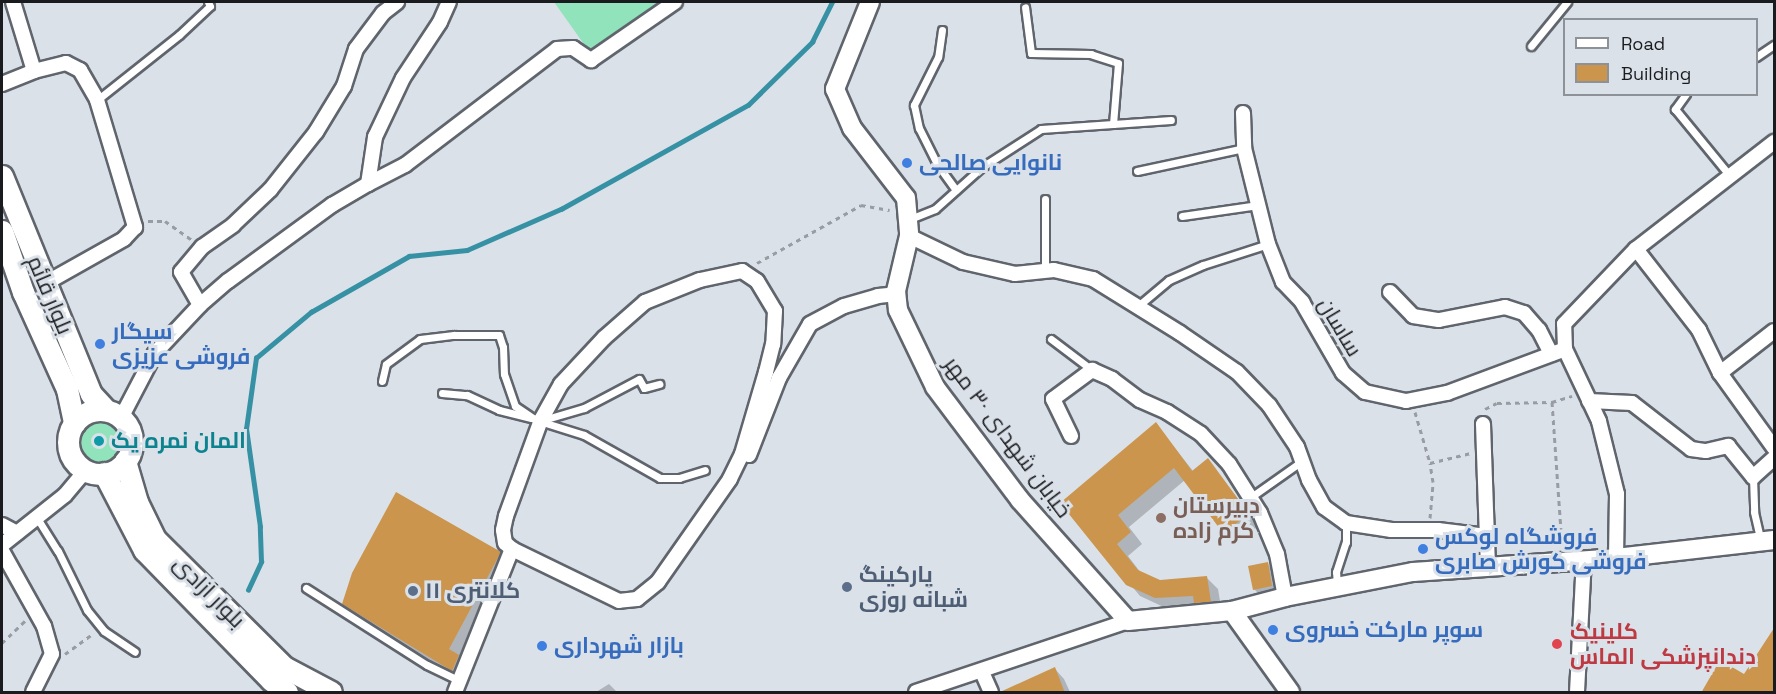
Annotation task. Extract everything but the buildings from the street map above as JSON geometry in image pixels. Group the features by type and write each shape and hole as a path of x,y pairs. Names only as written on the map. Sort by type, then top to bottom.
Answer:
{"main road":[{"path":"870,2 836,89 852,128 906,198 908,223"},
{"name":"بلوار قائم","path":"2,176 44,284 91,394 114,414"},
{"name":"خیابان شهدای ۳۰ مهر","path":"908,223 896,294 898,310 935,387 1020,500 1128,621"},
{"name":"بلوار قائم","path":"2,231 23,292 67,390 74,423"},
{"path":"89,411 114,414 131,434 132,444 125,461 112,471 95,472 78,465 69,449 69,431 74,423 89,411"},
{"name":"بلوار آزادی","path":"125,461 149,545"},
{"name":"بلوار آزادی","path":"95,472 149,545 281,680 331,693"},
{"path":"1128,621 1232,611 1285,597 1413,572 1616,558 1768,541"},
{"path":"1232,611 1290,693"}],"street":[{"path":"13,2 33,71"},
{"path":"200,305 182,272 202,247 233,225 270,190 316,132 344,86 356,49 382,13 397,2"},
{"path":"368,184 375,137 403,78 441,21 449,2"},
{"path":"114,414 155,353 200,305 228,281 332,205 405,165 557,48 573,48 591,60 675,2"},
{"path":"2,84 33,71 66,63 80,70 97,100 135,227 124,239 44,284"},
{"name":"ساسان","path":"1243,112 1244,148 1268,244 1283,282 1302,302 1343,374 1365,392 1411,400 1447,393 1565,349"},
{"path":"1616,558 1617,494 1599,421 1565,349 1564,324 1636,249 1774,142"},
{"path":"908,223 963,262 1015,274 1054,270 1093,279 1238,372 1269,405 1297,447 1324,507 1346,523 1391,530 1429,530 1487,536"},
{"path":"1636,249 1699,330 1719,373 1774,448"},
{"path":"742,271 757,281 775,311 773,344 742,454 730,479 658,582 645,596 619,601 512,549 505,543 503,530 506,516 538,420 561,384 604,338 645,302 700,280 742,271"},
{"path":"1390,292 1413,316 1439,320 1505,307 1524,313 1539,330 1551,354"},
{"path":"742,472 779,378 810,324 844,306 896,294"},
{"path":"1719,373 1774,331"},
{"path":"1071,436 1053,399 1092,370 1112,379 1140,400 1167,412 1201,434 1229,464 1260,513 1277,554 1285,597"},
{"path":"1587,397 1632,403 1691,449 1706,451 1728,446 1753,477 1774,458"},
{"path":"1483,424 1488,566"},
{"path":"2,545 95,472"},
{"path":"645,596 705,530 729,493"},
{"path":"2,525 17,533"},
{"path":"457,687 512,549"},
{"path":"2,551 34,613 44,627 52,654 33,693"},
{"path":"1577,693 1584,560"},
{"path":"916,693 1128,621"},
{"path":"982,672 991,693"}],"lane":[{"path":"97,100 179,35 210,6 208,2"},
{"path":"1531,46 1567,2"},
{"path":"1025,7 1031,53 1091,54 1118,63 1113,124"},
{"path":"942,30 938,57 914,105 923,137 937,164 956,190"},
{"path":"1758,56 1774,45"},
{"path":"1685,96 1675,109 1730,176"},
{"path":"908,223 935,209 1013,145 1041,129 1171,120"},
{"path":"1137,171 1244,148"},
{"path":"1045,199 1045,271"},
{"path":"1182,216 1258,205"},
{"path":"1138,306 1169,280 1268,244"},
{"path":"382,381 386,364 420,339 454,335 499,336 503,347 504,374 515,406 538,420 584,408 639,379 644,388 659,384"},
{"path":"1051,339 1092,370"},
{"path":"442,393 467,396 499,410 584,435 660,478 679,478 705,470"},
{"path":"1251,497 1302,461"},
{"path":"1753,477 1754,512 1768,541"},
{"path":"37,518 58,551 87,610 101,627 135,652"},
{"path":"1337,586 1336,572 1346,542 1346,523"},
{"path":"306,588 427,665 457,687"}],"path":[{"path":"742,271 861,204 908,223"},
{"path":"135,227 151,219 165,221 202,247"},
{"path":"1483,424 1481,414 1487,407 1497,403 1552,402 1587,397"},
{"path":"1411,400 1430,463 1433,482 1429,530"},
{"path":"1552,402 1562,560"},
{"path":"1430,463 1485,450"},
{"path":"2,643 34,613"},
{"path":"52,654 68,654 101,627"}],"green space":[{"path":"554,2 667,2 591,54"},
{"path":"95,415 105,415 114,419 122,427 126,441 122,455 114,463 105,467 95,467 86,463 78,455 74,446 74,436 78,427 86,419"}],"waterway":[{"path":"248,590 261,562 260,527 246,429 256,358 311,312 409,256 467,250 561,209 748,105 812,42 832,2"}],"place":[{"name":"نانوایی صالحی","path":"907,163"},
{"name":"سیگار فروشی عزیزی","path":"100,344"},
{"name":"المان نمره یک","path":"99,441"},
{"name":"دبیرستان کرم زاده","path":"1161,518"},
{"name":"فروشگاه لوکس فروشی کورش صابری","path":"1423,549"},
{"name":"پارکینگ شبانه روزی","path":"847,587"},
{"name":"کلانتری ۱۱","path":"413,591"},
{"name":"سوپر مارکت خسروی","path":"1273,630"},
{"name":"کلینیک دندانپزشکی الماس","path":"1557,644"},
{"name":"بازار شهرداری","path":"542,646"}]}
